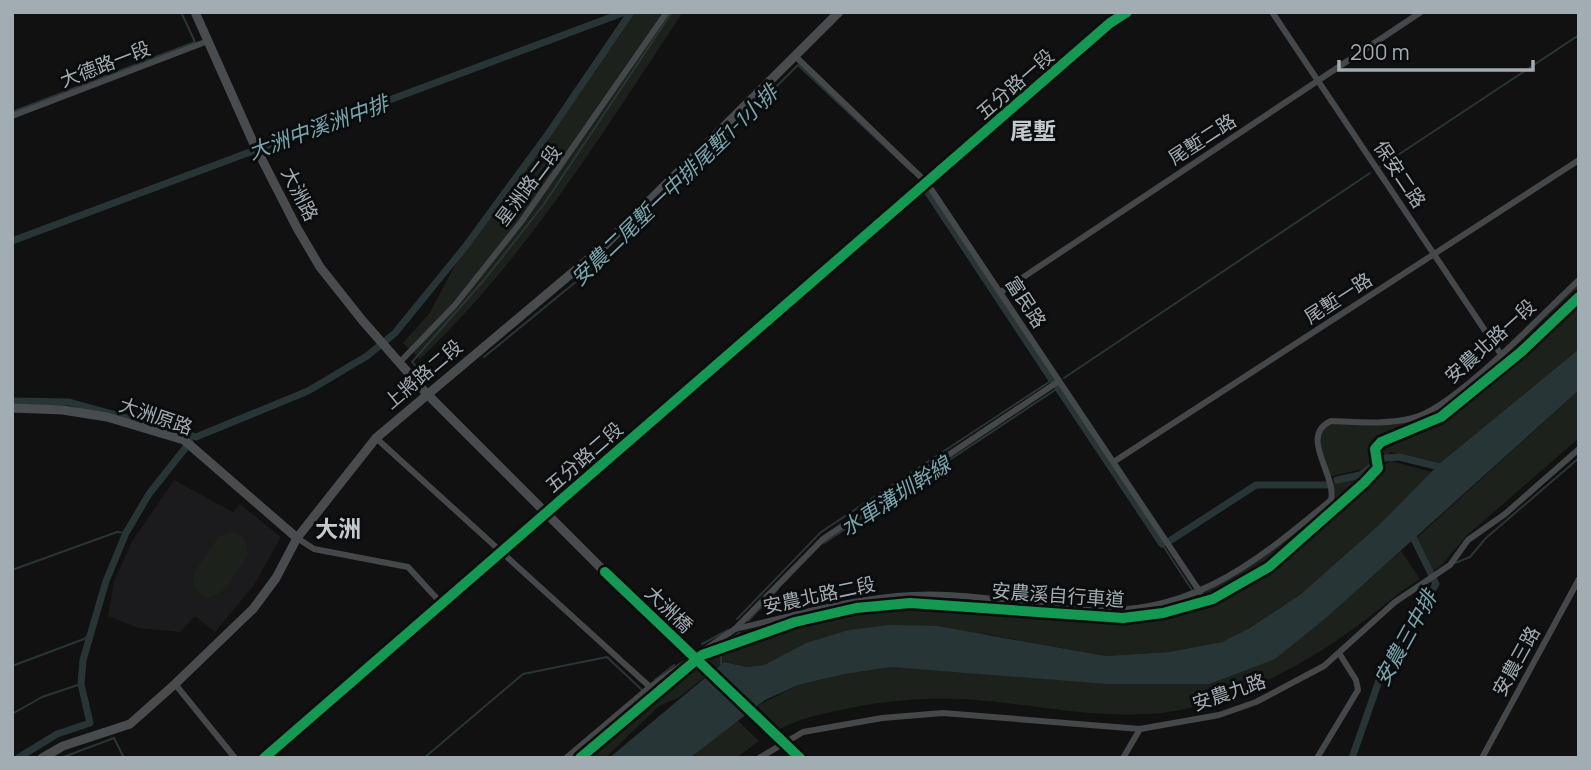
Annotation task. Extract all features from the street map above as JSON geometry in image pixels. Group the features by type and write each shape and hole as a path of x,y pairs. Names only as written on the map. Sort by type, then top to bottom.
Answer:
{"street":[{"name":"大洲路","path":"195,12 248,131 304,240 320,267 399,363"},
{"name":"星洲路二段","path":"399,363 455,305 522,222 667,12"},
{"name":"上將路二段","path":"42,758 63,746 130,724 175,684 253,609 276,578 297,538 376,438 426,393 604,246 839,12"},
{"name":"五分路一段","path":"927,183 1110,23 1127,12"},
{"name":"保安二路","path":"1272,12 1500,353"},
{"name":"尾塹二路","path":"1001,292 1422,12"},
{"name":"大德路一段","path":"12,116 208,41"},
{"name":"富民路","path":"795,56 927,183 1200,592"},
{"name":"尾塹一路","path":"1115,461 1579,159"},
{"name":"五分路二段","path":"264,758 927,183"},
{"name":"安農北路一段","path":"1200,592 1260,557 1331,500 1331,480 1319,451 1317,435 1323,425 1331,421 1389,422 1416,418 1460,392 1579,280"},
{"path":"399,363 547,513"},
{"path":"566,758 650,687 735,629 823,539 1059,382"},
{"name":"大洲原路","path":"12,408 63,410 107,417 184,440 297,538"},
{"path":"376,438 499,553 650,687"},
{"name":"安農九路","path":"759,758 803,732 882,718 943,713 1140,729 1219,715 1256,702 1303,679 1339,653 1395,602 1450,565 1468,540 1506,514 1578,450"},
{"name":"大洲橋","path":"547,513 800,758"},
{"path":"297,538 314,549 408,567 441,603"},
{"name":"安農三路","path":"1482,758 1579,579"},
{"name":"安農北路二段","path":"735,629 827,605 914,594 1075,609 1151,607 1200,592"},
{"path":"1317,758 1358,690 1356,680 1339,653"},
{"path":"175,684 235,758"},
{"path":"1123,758 1140,729"}],"shaded area":[{"path":"631,12 683,12 561,193 528,237 458,321 420,359 403,343 429,314 465,247 548,134"},
{"path":"1579,280 1579,349 1439,464 1391,452 1366,468 1329,477 1319,451 1323,425 1416,418 1460,392"},
{"path":"1579,349 1579,390 1327,617 1275,659 1209,684 1108,684 891,667 798,685 765,700 690,758 609,758 724,662 747,667 764,665 806,643 849,630 889,625 937,626 1106,656 1169,652 1222,642 1250,628 1301,594 1381,523 1439,464"},
{"path":"1579,390 1579,438 1466,536 1441,566 1429,574 1412,542"},
{"path":"1391,461 1431,472 1381,523 1301,594 1250,628 1222,642 1169,652 1106,656 985,634 806,643 764,665 747,667 724,662 678,698 659,706 605,758 573,758 673,673 681,676 719,654 718,650 736,634 827,605 914,594 1075,609 1151,607 1234,575 1331,500 1331,483 1369,474"},
{"path":"174,480 233,512 240,504 281,537 254,585 215,632 195,616 180,632 138,628 108,616 114,582 131,543"},
{"path":"233,532 244,537 248,555 224,589 218,594 203,597 193,585 194,573 219,536"},
{"path":"1401,551 1420,579 1344,635 1297,665 1246,690 1194,707 1169,712 1116,714 989,701 916,699 825,713 780,729 757,706 798,685 891,667 998,674 1275,659"},
{"path":"738,721 759,741 736,758 690,758"}],"waterway":[{"path":"12,112 195,42 181,12"},
{"name":"大洲中溪洲中排","path":"12,241 625,12"},
{"path":"12,401 69,402 196,437 308,391 367,356 395,333 465,247 548,134 631,12"},
{"path":"430,380 412,362 484,280 544,204 672,12"},
{"path":"1380,167 1579,35"},
{"name":"安農二尾塹一中排尾塹1-1小排","path":"484,357 600,262 798,65 911,171"},
{"name":"水車溝圳幹線","path":"1064,378 1370,173"},
{"path":"920,180 927,191"},
{"path":"927,191 1052,380"},
{"path":"737,619 821,532 1052,380"},
{"name":"水車溝圳幹線","path":"824,543 1058,388"},
{"path":"1058,388 1162,544"},
{"path":"18,758 57,734 90,723 81,684 83,660 106,581 126,533 149,494 190,442"},
{"path":"1337,480 1360,475 1385,458 1399,457 1444,468"},
{"path":"1455,563 1470,557 1486,538 1579,458"},
{"path":"1171,540 1256,485 1326,485"},
{"path":"12,570 117,532 126,533"},
{"name":"安農三中排","path":"1352,758 1382,672 1436,584 1411,533"},
{"path":"1162,544 1192,590"},
{"name":"水車溝圳幹線","path":"748,621 778,589"},
{"path":"702,644 728,630"},
{"path":"12,666 84,639 93,631"},
{"name":"水車溝圳幹線","path":"722,646 739,633"},
{"name":"水車溝圳幹線","path":"721,653 721,664"},
{"path":"424,758 523,674 607,657 642,690"},
{"path":"256,758 365,664"},
{"path":"655,680 674,665"},
{"path":"12,714 42,697 81,684"},
{"path":"61,758 114,738 124,758"}],"cycle path":[{"path":"264,758 1110,23 1127,12"},
{"name":"安農溪自行車道","path":"580,758 702,655 795,622 856,608 910,603 1123,618 1163,613 1213,599 1269,567 1364,483 1378,468 1375,449 1381,442 1441,417 1521,352 1579,297"},
{"path":"605,572 800,758"}],"district":[{"name":"尾塹","path":"1033,130"},
{"name":"大洲","path":"338,528"}]}
